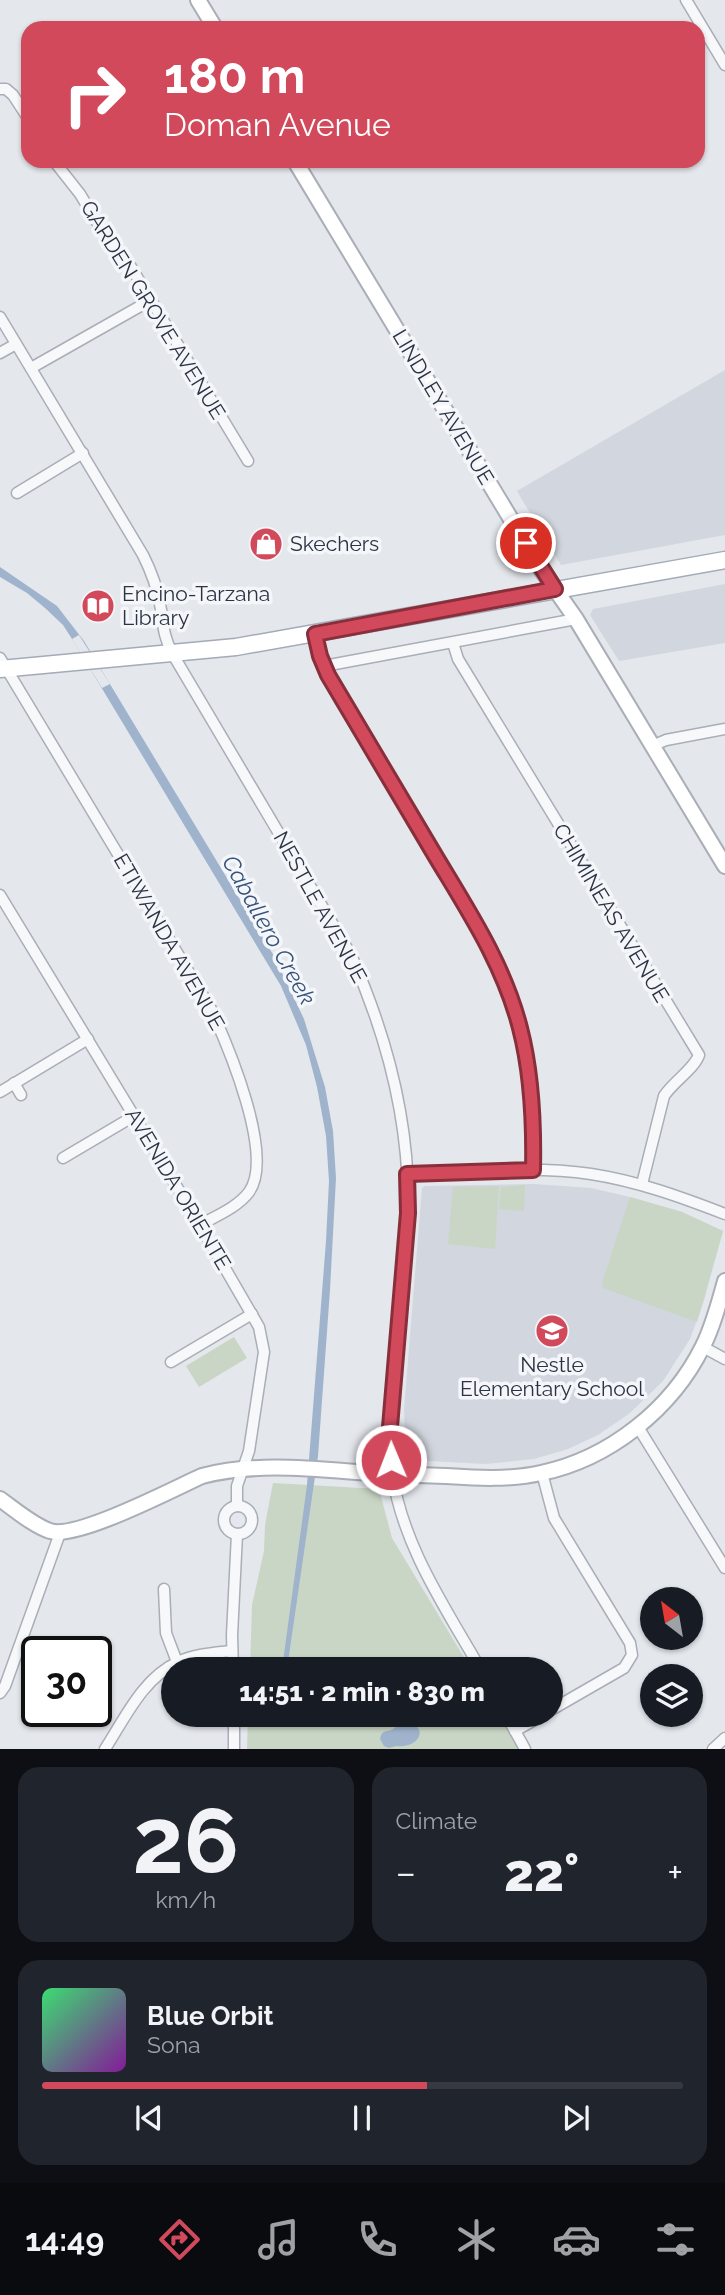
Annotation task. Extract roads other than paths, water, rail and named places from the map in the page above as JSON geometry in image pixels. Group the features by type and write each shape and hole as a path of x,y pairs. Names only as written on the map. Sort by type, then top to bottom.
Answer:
{"main road":[{"path":"2,665 236,647 725,560"}],"street":[{"path":"198,0 211,21"},
{"path":"686,0 699,21"},
{"path":"705,32 725,65"},
{"path":"3,89 13,94 21,107"},
{"name":"GARDEN GROVE AVENUE","path":"60,168 131,267 248,461"},
{"name":"LINDLEY AVENUE","path":"299,168 725,866"},
{"path":"31,368 151,300"},
{"name":"NESTLE AVENUE","path":"0,317 150,570 161,606 163,634 172,653 351,955 371,1001 386,1045 400,1103 407,1174 408,1213 390,1427 392,1474 400,1508 421,1563 474,1657"},
{"path":"0,353 16,344"},
{"path":"17,493 83,453"},
{"path":"324,666 576,620"},
{"path":"315,634 324,666 482,934 506,982 529,1068 534,1115 533,1170"},
{"name":"CHIMINEAS AVENUE","path":"453,643 458,659 699,1055 696,1062 672,1084 664,1096 642,1184"},
{"name":"ETIWANDA AVENUE","path":"2,665 211,1009 229,1047 246,1101 257,1154 256,1179 241,1200 200,1226"},
{"path":"652,746 666,740 725,729"},
{"name":"AVENIDA ORIENTE","path":"0,895 259,1327 264,1352 249,1451 237,1486 237,1506"},
{"path":"0,1092 88,1039"},
{"path":"14,1083 21,1095"},
{"path":"64,1158 134,1116"},
{"path":"407,1174 533,1170 590,1174 642,1184 725,1214"},
{"path":"0,1499 50,1531 60,1533 94,1524 202,1476 220,1471 303,1469 484,1478 542,1473 597,1452 638,1427 672,1392 703,1347 725,1281"},
{"path":"170,1362 252,1314"},
{"path":"703,1347 725,1359"},
{"path":"638,1427 725,1568"},
{"path":"542,1473 554,1518 630,1643 632,1655 624,1668 563,1703"},
{"name":"AVENIDA ORIENTE","path":"237,1506 249,1511 252,1520 249,1528 237,1534 227,1528 224,1520 229,1509 237,1506"},
{"path":"0,1693 5,1686 60,1533"},
{"name":"AVENIDA ORIENTE","path":"232,1657 237,1534"},
{"path":"164,1589 166,1633 175,1657"},
{"path":"191,1657 232,1651"},
{"path":"105,1749 140,1694 161,1673"},
{"path":"233,1727 234,1749"},
{"path":"513,1727 526,1749"},
{"path":"515,1731 522,1727"},
{"path":"713,1749 725,1738"}],"water":[{"path":"0,567 57,606 84,641 274,956 304,1019 325,1087 333,1131 336,1178 330,1290 318,1456 289,1657 284,1657 307,1485 329,1181 326,1136 306,1045 281,986 63,625 27,593 0,577"},
{"path":"418,1727 420,1732 416,1741 411,1744 389,1748 384,1746 380,1739 382,1734 393,1729"}],"place":[{"name":"Skechers","path":"266,544"},
{"name":"Encino-Tarzana Library","path":"98,606"},
{"name":"Nestle Elementary School","path":"552,1331"}],"water label":[{"name":"Caballero Creek","path":"269,930"}]}
